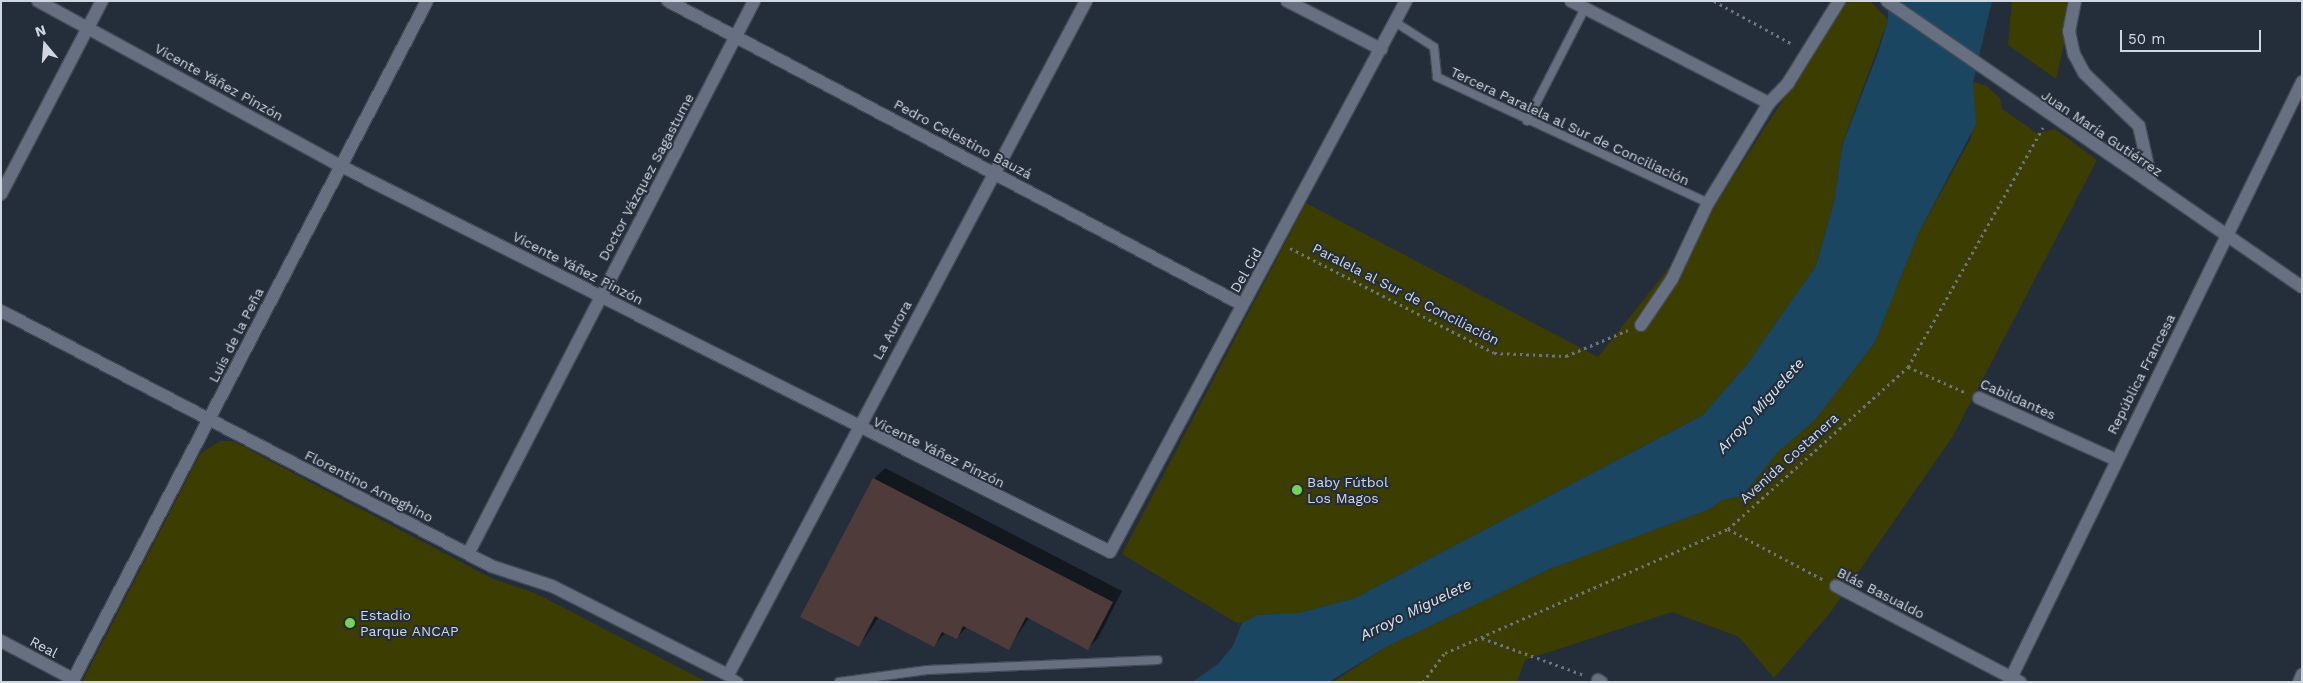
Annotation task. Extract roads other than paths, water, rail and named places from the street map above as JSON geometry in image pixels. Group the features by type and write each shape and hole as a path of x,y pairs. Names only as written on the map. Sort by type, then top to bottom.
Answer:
{"street":[{"name":"Vicente Yáñez Pinzón","path":"38,1 89,27 341,166 601,296 856,428 1110,552"},
{"path":"1,194 102,1"},
{"name":"Luis de la Peña","path":"72,680 427,1"},
{"name":"Pedro Celestino Bauzá","path":"668,1 995,172 1243,305"},
{"name":"Doctor Vázquez Sagastume","path":"468,554 754,1"},
{"name":"La Aurora","path":"733,679 856,428 1086,1"},
{"path":"1287,1 1381,49"},
{"name":"Del Cid","path":"1110,552 1279,242 1406,1"},
{"path":"1571,1 1769,103"},
{"path":"1641,325 1672,279 1708,203 1769,103 1808,53 1839,1"},
{"name":"Juan María Gutiérrez","path":"1887,1 2024,98 2302,288"},
{"path":"2075,1 2069,31 2074,54 2084,74 2139,126 2152,184"},
{"name":"República Francesa","path":"2014,680 2114,459 2228,236 2302,82"},
{"name":"Florentino Ameghino","path":"1,311 208,421 468,554 552,586 733,679"},
{"name":"Cabildantes","path":"1979,398 2114,459"},
{"name":"Blás Basualdo","path":"1836,586 2014,680"},
{"name":"Real","path":"1,641 72,680"},
{"path":"2299,682 2302,676"}],"lane":[{"path":"1527,121 1585,8"},
{"name":"Tercera Paralela al Sur de Conciliación","path":"1395,22 1434,47 1437,77 1527,121 1708,203"},
{"path":"839,682 927,670 1158,660"}],"water":[{"name":"Arroyo Miguelete","path":"1888,1 1992,1 1973,82 1976,124 1918,234 1875,342 1815,420 1778,452 1742,496 1722,500 1710,509 1550,569 1386,647 1329,682 1192,682 1218,664 1233,646 1242,623 1257,615 1299,613 1355,598 1703,415 1748,363 1816,266 1834,202 1843,143 1878,53 1888,20"}],"place":[{"name":"Baby Fútbol Los Magos","path":"1297,490"},
{"name":"Estadio Parque ANCAP","path":"350,623"}]}
